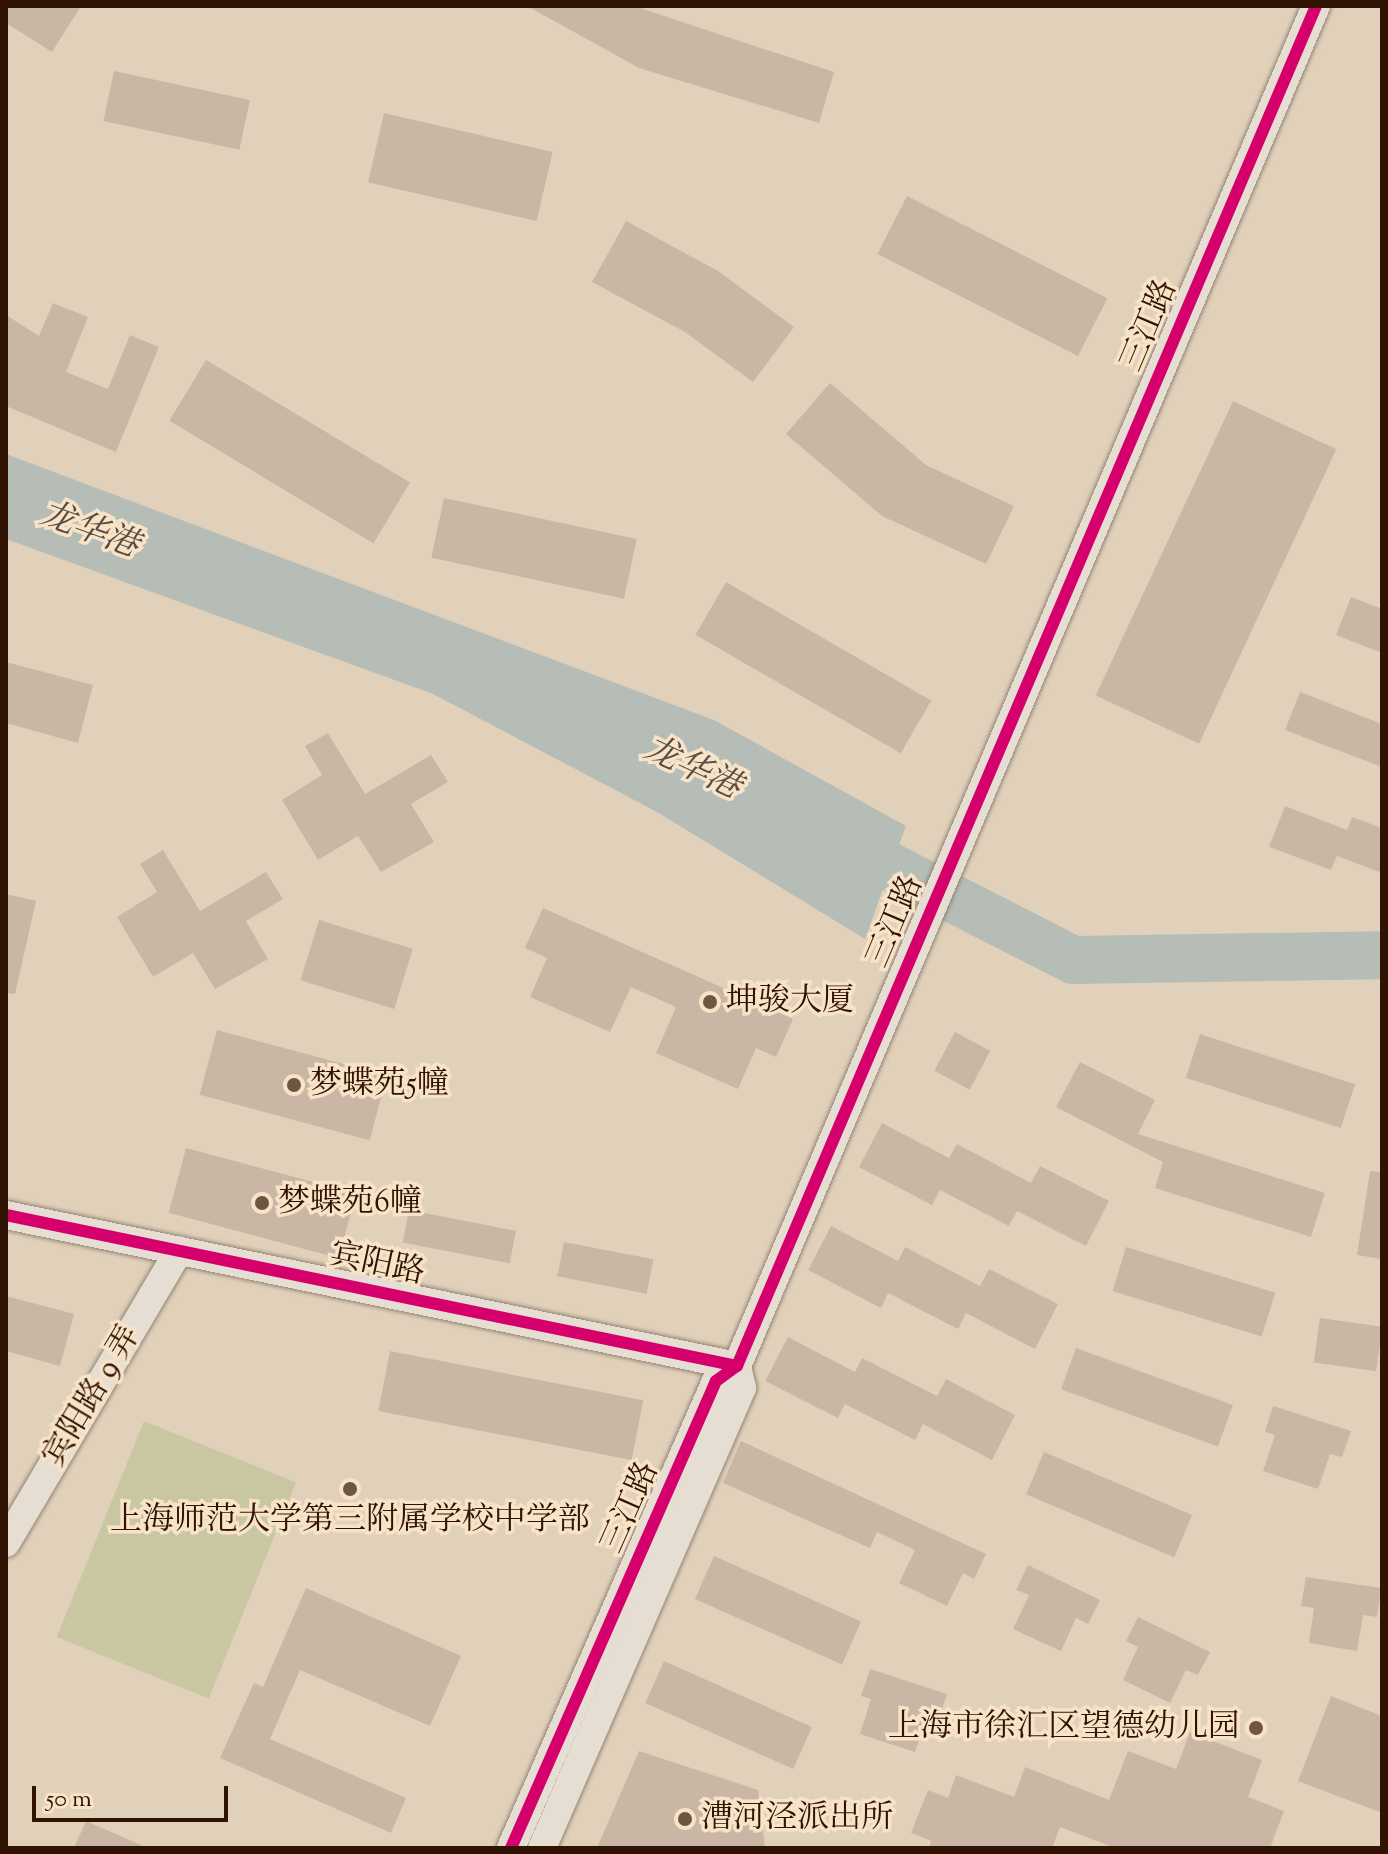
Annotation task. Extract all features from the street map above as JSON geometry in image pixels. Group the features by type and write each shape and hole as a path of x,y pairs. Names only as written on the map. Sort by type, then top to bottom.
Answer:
{"street":[{"name":"三江路","path":"511,1848 716,1381 737,1366 1316,6"},
{"name":"宾阳路","path":"6,1215 737,1366"},
{"name":"宾阳路 9 弄","path":"6,1543 179,1250"},
{"name":"三江路","path":"542,1848 742,1388 737,1366"}],"shaded area":[{"path":"144,1421 296,1482 209,1698 57,1637"}],"water":[{"path":"6,454 714,720 906,826 865,939 657,812 433,694 6,539"}],"building":[{"path":"6,6 81,6 52,52 6,23"},
{"path":"527,6 634,6 834,72 819,123 639,68"},
{"path":"114,71 250,100 239,150 103,121"},
{"path":"384,113 553,152 537,221 368,182"},
{"path":"907,196 1107,298 1078,356 877,254"},
{"path":"626,221 718,271 794,327 753,382 685,332 592,282"},
{"path":"53,303 88,317 66,372 108,389 130,335 159,347 116,452 6,406 6,315 39,336"},
{"path":"206,360 410,483 373,543 169,421"},
{"path":"830,383 926,465 1014,506 986,564 882,516 786,434"},
{"path":"1233,401 1336,449 1199,744 1096,696"},
{"path":"444,498 637,539 624,599 431,558"},
{"path":"726,582 931,700 901,753 696,635"},
{"path":"1351,597 1382,609 1382,653 1336,635"},
{"path":"6,662 93,685 78,743 6,723"},
{"path":"1300,692 1382,724 1382,767 1285,730"},
{"path":"328,733 365,794 431,755 448,782 411,804 434,842 381,872 358,836 318,860 282,800 322,775 305,746"},
{"path":"1285,806 1347,830 1352,817 1382,828 1382,873 1337,856 1331,870 1269,847"},
{"path":"163,850 200,911 266,872 283,899 246,921 268,959 215,989 193,953 153,977 117,917 157,892 140,864"},
{"path":"6,894 36,901 15,994 6,993"},
{"name":"坤骏大厦","path":"543,908 793,1019 776,1057 756,1048 738,1089 656,1053 676,1007 631,987 610,1032 530,997 547,958 525,948"},
{"path":"319,920 413,949 394,1009 301,980"},
{"name":"梦蝶苑5幢","path":"217,1030 387,1076 370,1140 200,1095"},
{"path":"955,1032 990,1051 970,1090 934,1071"},
{"path":"1200,1034 1355,1084 1341,1128 1186,1078"},
{"path":"1080,1062 1155,1100 1138,1134 1325,1193 1311,1237 1155,1188 1163,1162 1056,1107"},
{"path":"882,1123 949,1158 957,1144 1031,1183 1040,1166 1109,1201 1086,1246 1017,1211 1009,1226 940,1190 932,1205 859,1167"},
{"name":"梦蝶苑6幢","path":"186,1148 356,1194 339,1258 169,1213"},
{"path":"1370,1171 1382,1172 1382,1259 1357,1255"},
{"path":"409,1210 516,1231 510,1263 403,1242"},
{"path":"831,1226 898,1261 905,1247 980,1286 989,1269 1058,1304 1035,1349 966,1313 958,1329 888,1293 881,1308 808,1270"},
{"path":"564,1242 653,1259 647,1294 557,1276"},
{"path":"1126,1247 1275,1293 1262,1337 1113,1291"},
{"path":"6,1296 74,1314 60,1366 6,1351"},
{"path":"1320,1318 1382,1327 1376,1371 1314,1363"},
{"path":"788,1337 855,1372 862,1358 937,1396 946,1379 1015,1415 992,1460 923,1424 915,1440 845,1404 838,1418 765,1381"},
{"path":"1076,1348 1233,1405 1218,1446 1061,1389"},
{"path":"390,1351 643,1400 632,1460 378,1411"},
{"path":"1273,1406 1351,1431 1342,1457 1330,1454 1318,1489 1263,1471 1275,1435 1265,1432"},
{"path":"741,1441 986,1554 974,1579 963,1573 947,1606 899,1583 915,1550 877,1532 870,1548 723,1483"},
{"path":"1044,1452 1192,1515 1174,1557 1026,1494"},
{"path":"714,1556 861,1621 842,1664 695,1599"},
{"path":"1028,1565 1100,1600 1088,1624 1076,1618 1061,1651 1013,1629 1029,1595 1016,1590"},
{"path":"1306,1577 1381,1588 1377,1617 1363,1615 1357,1651 1309,1643 1314,1608 1301,1606"},
{"path":"306,1588 461,1656 430,1726 300,1670 270,1739 406,1798 391,1833 220,1758 254,1683 263,1687"},
{"path":"1138,1617 1210,1652 1198,1675 1186,1670 1170,1703 1123,1680 1138,1647 1126,1641"},
{"path":"664,1661 812,1727 793,1769 645,1703"},
{"path":"870,1669 947,1694 938,1721 927,1717 915,1752 860,1734 871,1699 861,1696"},
{"path":"1331,1696 1382,1716 1382,1813 1298,1781"},
{"path":"1190,1732 1262,1760 1248,1797 1284,1811 1270,1848 1115,1848 1060,1827 1052,1848 929,1848 931,1841 911,1833 928,1790 948,1798 956,1775 1014,1797 1025,1767 1109,1800 1128,1751 1176,1769"},
{"name":"漕河泾派出所","path":"639,1751 758,1790 765,1848 597,1848"},
{"path":"86,1821 148,1848 74,1848"}],"waterway":[{"name":"龙华港","path":"832,837 1073,960 1382,955"}],"cycle path":[{"path":"511,1848 716,1381 737,1366 1316,6"},
{"path":"6,1215 737,1366"}],"place":[{"name":"坤骏大厦","path":"710,1002"},
{"name":"梦蝶苑5幢","path":"294,1085"},
{"name":"梦蝶苑6幢","path":"262,1203"},
{"name":"上海师范大学第三附属学校中学部","path":"350,1489"},
{"name":"上海市徐汇区望德幼儿园","path":"1256,1728"},
{"name":"漕河泾派出所","path":"685,1819"}]}
